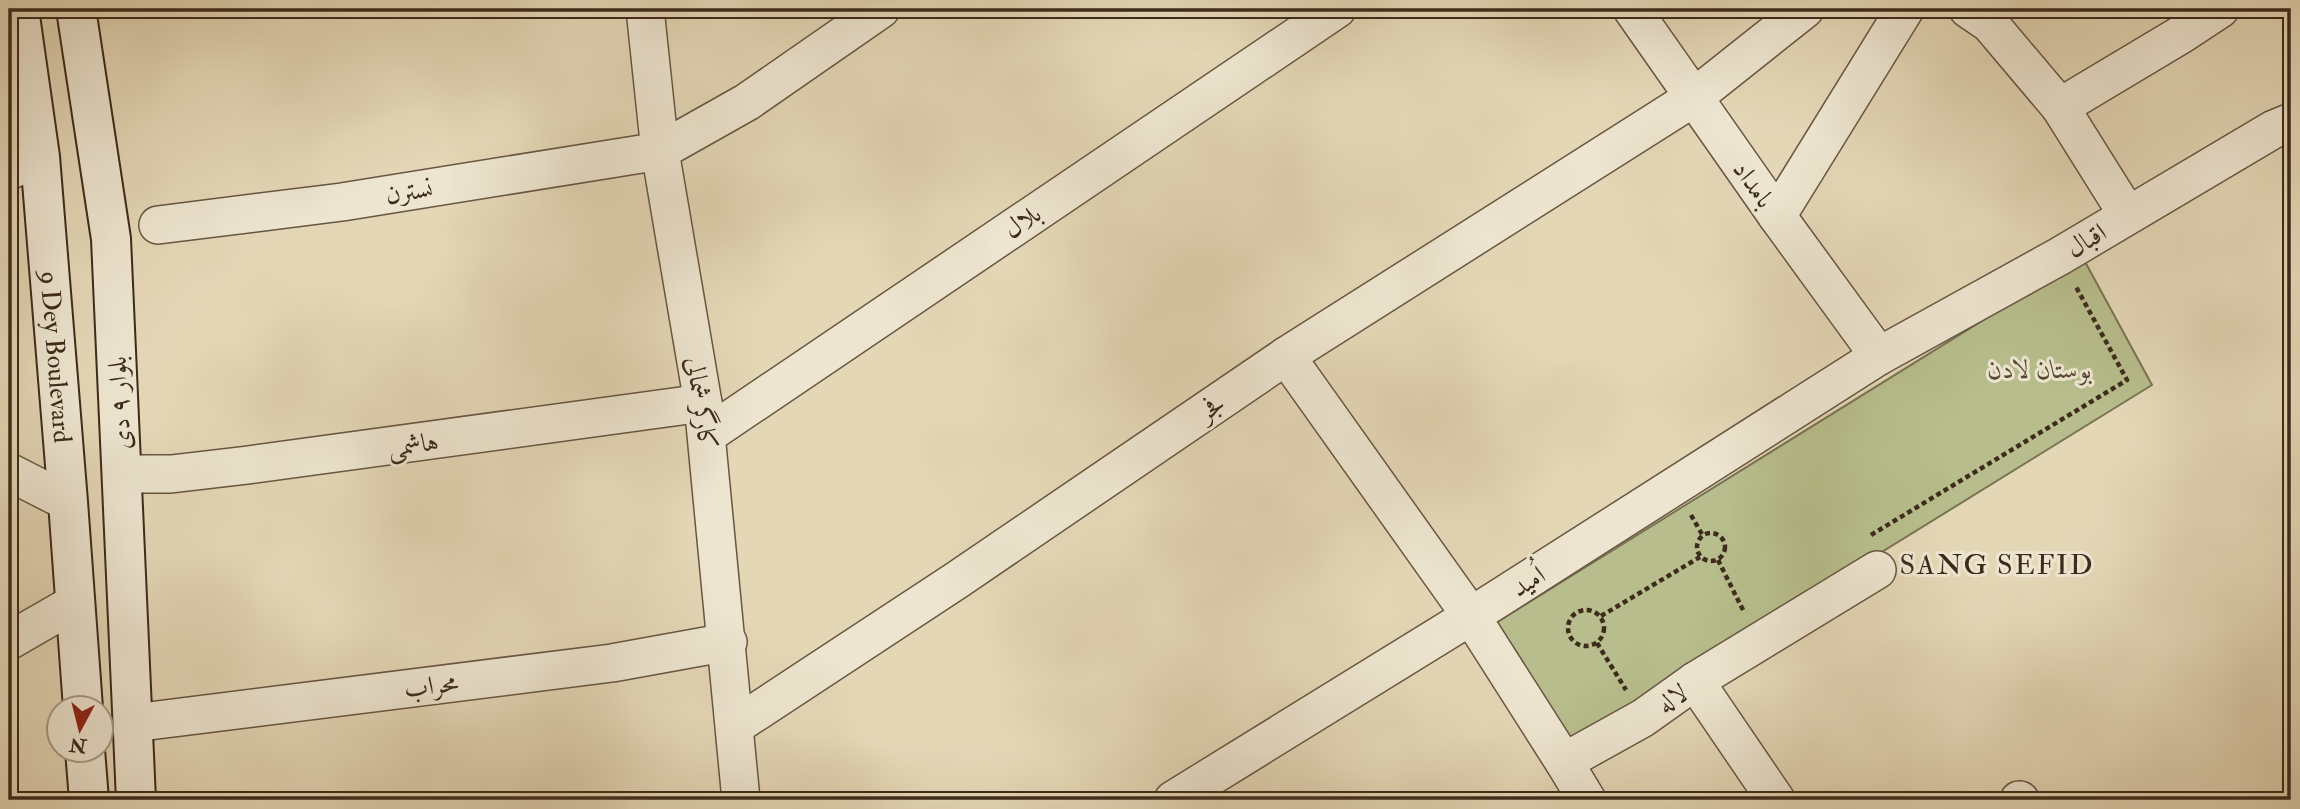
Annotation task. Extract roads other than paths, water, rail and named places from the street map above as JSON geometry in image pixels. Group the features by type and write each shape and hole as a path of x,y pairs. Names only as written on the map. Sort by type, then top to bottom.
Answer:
{"main road":[{"name":"9 Dey Boulevard","path":"19,9 24,164 68,502 82,694"},
{"name":"بلوار ۹ دی","path":"76,9 111,239 136,800"},
{"path":"86,764 89,800"}],"street":[{"name":"کارگر شمالی","path":"645,9 660,151 705,419 741,800"},
{"path":"660,151 747,102 881,9"},
{"name":"بلال","path":"705,419 1337,9"},
{"name":"بامداد","path":"1632,9 1879,356"},
{"name":"فجر","path":"735,726 957,580 1286,356 1693,98 1805,9"},
{"path":"1777,216 1905,9"},
{"path":"2060,107 2220,9"},
{"path":"1988,14 2060,107 2127,215"},
{"name":"اقبال","path":"1879,356 2060,256 2274,129 2291,122"},
{"name":"نسترن","path":"158,225 342,202 660,151"},
{"path":"1286,356 1471,616 1587,800"},
{"name":"اُمید","path":"1173,800 1471,616 1879,356"},
{"name":"هاشمی","path":"122,474 171,474 705,419"},
{"path":"9,472 68,502"},
{"path":"1695,681 1869,556"},
{"path":"9,641 75,603"},
{"name":"محراب","path":"133,723 612,663 728,642"},
{"name":"لاله","path":"1564,762 1643,718 1695,681 1776,800"}],"district":[{"name":"SANG SEFID","path":"1997,564"}],"park label":[{"name":"بوستان لادن","path":"2040,369"}]}
